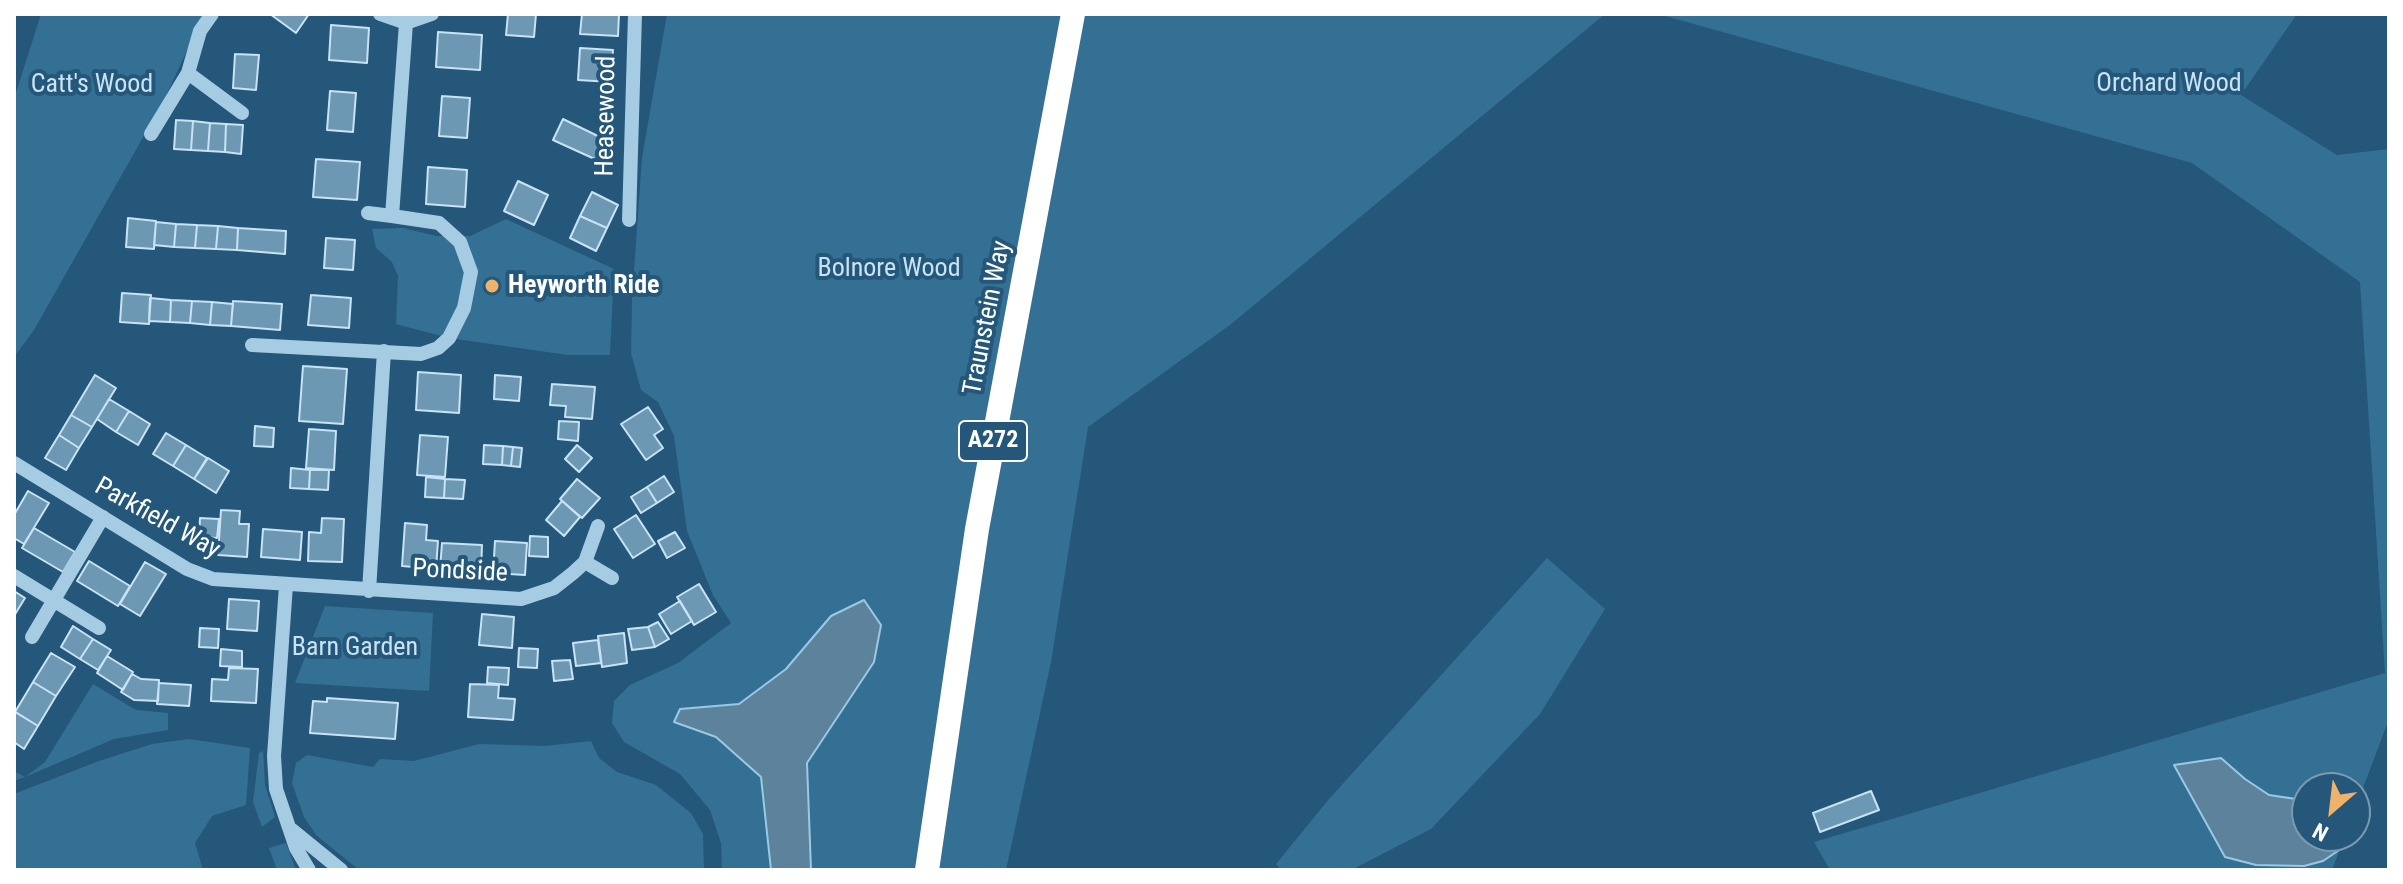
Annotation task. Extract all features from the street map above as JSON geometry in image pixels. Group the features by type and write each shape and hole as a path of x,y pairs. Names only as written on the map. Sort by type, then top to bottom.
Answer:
{"highway":[{"name":"Traunstein Way","path":"927,870 977,529 1073,14"}],"street":[{"path":"151,134 188,73 200,31 212,14"},
{"path":"380,14 406,23 432,14"},
{"name":"Heasewood","path":"629,220 635,14"},
{"path":"392,216 406,23"},
{"path":"188,73 242,113"},
{"path":"252,345 421,354 438,348 449,338 464,308 471,272 460,242 439,223 368,213"},
{"path":"369,591 384,351"},
{"name":"Parkfield Way","path":"14,463 198,575 213,579 369,591"},
{"path":"32,637 103,517"},
{"path":"598,526 585,562 612,578"},
{"name":"Pondside","path":"369,591 521,599 554,588 585,562"},
{"path":"14,576 99,628"},
{"path":"286,585 274,756 276,789 296,848 309,870"},
{"path":"292,830 341,870"}],"green space":[{"name":"Catt's Wood","path":"41,14 204,14 163,102 34,330 14,357 14,99"},
{"name":"Bolnore Wood","path":"667,14 1605,14 1230,325 1088,427 1051,662 1006,870 722,870 721,843 710,810 680,774 624,742 612,723 614,701 630,685 678,663 731,623 713,595 687,531 674,436 658,402 641,390 631,353 642,158"},
{"name":"Orchard Wood","path":"1658,14 2297,14 2241,95 2337,155 2389,149 2389,719 2369,772 2291,772 2291,852 2339,852 2332,870 1830,870 1814,842 2385,673 2360,282 2192,163"},
{"path":"506,219 614,269 610,355 568,355 449,338 396,324 398,276 392,262 376,248 372,229 403,228 436,236 470,236"},
{"path":"1547,558 1605,609 1540,714 1431,829 1351,870 1281,870 1276,864 1329,799"},
{"name":"Barn Garden","path":"325,606 433,613 429,691 295,683"},
{"path":"93,684 136,710 168,713 168,730 114,739 25,777 45,762"},
{"path":"189,739 250,748 246,805 212,816 195,843 203,870 14,870 14,794 152,744"},
{"path":"591,741 599,758 617,772 656,785 691,813 703,834 704,870 359,870 316,835 304,817 292,783 296,763 307,755 373,767 380,759 414,761 479,744 545,746"},
{"path":"263,751 265,785 275,817 262,827 253,802 259,753"},
{"path":"14,771 25,777 14,781"},
{"path":"286,843 296,870 277,870 269,848"}],"shaded area":[{"path":"864,600 881,625 874,662 807,763 811,870 771,870 761,777 716,737 674,722 680,709 739,704 786,669 831,616"},
{"path":"2221,758 2269,795 2291,798 2291,852 2336,852 2323,861 2304,866 2256,865 2225,857 2174,765"}],"building":[{"path":"270,14 309,14 296,33"},
{"path":"508,14 536,14 534,37 506,35"},
{"path":"582,14 619,14 618,36 580,34"},
{"path":"331,25 369,28 367,63 329,60"},
{"path":"438,32 482,35 480,70 436,67"},
{"path":"580,48 613,50 611,82 578,80"},
{"path":"235,54 259,55 256,90 233,88"},
{"path":"330,91 356,93 353,132 327,130"},
{"path":"442,96 470,98 467,138 439,136"},
{"path":"563,119 608,141 599,161 553,140"},
{"path":"176,120 193,121 191,150 174,149"},
{"path":"193,121 210,123 208,151 191,150"},
{"path":"210,123 226,124 225,152 208,151"},
{"path":"226,124 243,125 241,154 225,152"},
{"path":"316,159 360,162 357,200 313,197"},
{"path":"428,167 467,170 465,207 426,204"},
{"path":"518,181 548,195 534,225 504,211"},
{"path":"592,192 618,205 607,228 580,216"},
{"path":"580,216 607,228 596,251 570,238"},
{"path":"128,218 156,221 154,249 126,247"},
{"path":"156,222 176,224 174,247 154,245"},
{"path":"176,224 197,225 195,248 174,247"},
{"path":"197,225 218,226 216,249 195,248"},
{"path":"218,226 238,228 237,250 216,249"},
{"path":"238,228 286,231 285,254 237,250"},
{"path":"326,238 355,240 353,270 324,268"},
{"path":"122,293 151,295 149,324 120,322"},
{"path":"311,295 351,298 349,328 308,325"},
{"path":"150,298 171,300 170,322 149,321"},
{"path":"171,300 192,301 190,323 170,322"},
{"path":"192,301 212,302 210,325 190,323"},
{"path":"233,301 282,304 280,330 231,326"},
{"path":"212,302 233,304 231,326 210,325"},
{"path":"303,366 347,369 343,424 299,421"},
{"path":"418,372 461,375 459,413 416,410"},
{"path":"95,375 116,388 92,427 71,415"},
{"path":"495,375 521,377 519,401 494,399"},
{"path":"552,384 595,387 592,419 565,417 566,406 550,405"},
{"path":"109,399 129,411 116,432 97,419"},
{"path":"648,407 663,429 654,435 663,448 646,460 621,424"},
{"path":"129,411 150,424 138,445 116,432"},
{"path":"71,415 92,427 79,448 59,435"},
{"path":"559,421 579,422 578,441 558,439"},
{"path":"255,426 274,428 273,447 254,446"},
{"path":"309,429 336,431 334,470 306,468"},
{"path":"166,433 186,445 173,466 153,454"},
{"path":"59,435 79,448 66,470 45,458"},
{"path":"420,435 448,437 445,477 417,475"},
{"path":"186,445 207,458 194,479 173,466"},
{"path":"484,445 503,446 502,465 483,464"},
{"path":"577,445 592,458 579,472 565,459"},
{"path":"503,446 513,447 511,466 502,465"},
{"path":"513,447 522,448 520,467 511,466"},
{"path":"208,458 229,471 216,493 194,479"},
{"path":"291,468 310,470 309,489 290,488"},
{"path":"310,470 329,470 328,490 309,489"},
{"path":"664,476 674,492 657,503 647,487"},
{"path":"426,477 445,479 444,498 425,497"},
{"path":"445,479 465,480 463,499 444,498"},
{"path":"577,479 600,498 582,518 560,499"},
{"path":"647,487 657,503 641,513 631,497"},
{"path":"28,491 49,503 24,544 14,538 14,515"},
{"path":"562,501 580,517 564,536 546,520"},
{"path":"221,510 240,511 239,524 249,524 247,557 218,555"},
{"path":"636,515 655,544 633,558 614,529"},
{"path":"200,518 219,519 217,538 199,537"},
{"path":"322,518 344,519 342,562 308,561 309,532 321,533"},
{"path":"405,523 427,525 426,540 438,541 436,569 402,566"},
{"path":"34,528 75,552 63,572 22,548"},
{"path":"263,529 302,532 300,560 261,557"},
{"path":"675,532 685,548 667,558 658,541"},
{"path":"530,536 548,537 548,557 529,556"},
{"path":"495,541 527,543 525,575 493,573"},
{"path":"442,543 482,545 481,572 440,569"},
{"path":"89,561 130,586 118,606 77,581"},
{"path":"145,562 166,574 140,616 120,604"},
{"path":"699,584 716,612 694,625 677,597"},
{"path":"14,591 25,598 14,616"},
{"path":"229,599 259,601 257,631 227,629"},
{"path":"680,601 692,621 671,634 659,614"},
{"path":"482,614 514,617 512,648 479,645"},
{"path":"658,622 669,639 655,647 648,627"},
{"path":"73,626 93,639 80,659 61,647"},
{"path":"648,627 655,647 632,650 628,629"},
{"path":"200,628 219,629 218,648 199,647"},
{"path":"624,633 627,663 602,667 598,636"},
{"path":"93,639 111,650 98,670 80,659"},
{"path":"598,640 601,663 576,666 573,643"},
{"path":"519,648 538,649 537,668 518,667"},
{"path":"221,649 242,651 242,667 220,666"},
{"path":"51,653 75,667 56,696 33,682"},
{"path":"107,656 133,672 123,690 97,673"},
{"path":"570,660 573,679 554,681 552,661"},
{"path":"488,667 509,668 508,685 487,683"},
{"path":"229,668 258,669 256,703 211,701 212,679 228,680"},
{"path":"132,674 141,679 159,680 158,701 134,700 121,692"},
{"path":"33,682 56,696 38,726 15,712"},
{"path":"159,683 191,685 189,706 157,704"},
{"path":"470,684 499,685 498,698 515,699 513,720 468,717"},
{"path":"327,698 398,703 395,739 310,733 313,701 327,702"},
{"path":"14,711 38,726 24,749 14,742"},
{"path":"1871,791 1879,810 1820,832 1813,813"}],"place":[{"name":"Heyworth Ride","path":"492,286"}]}
